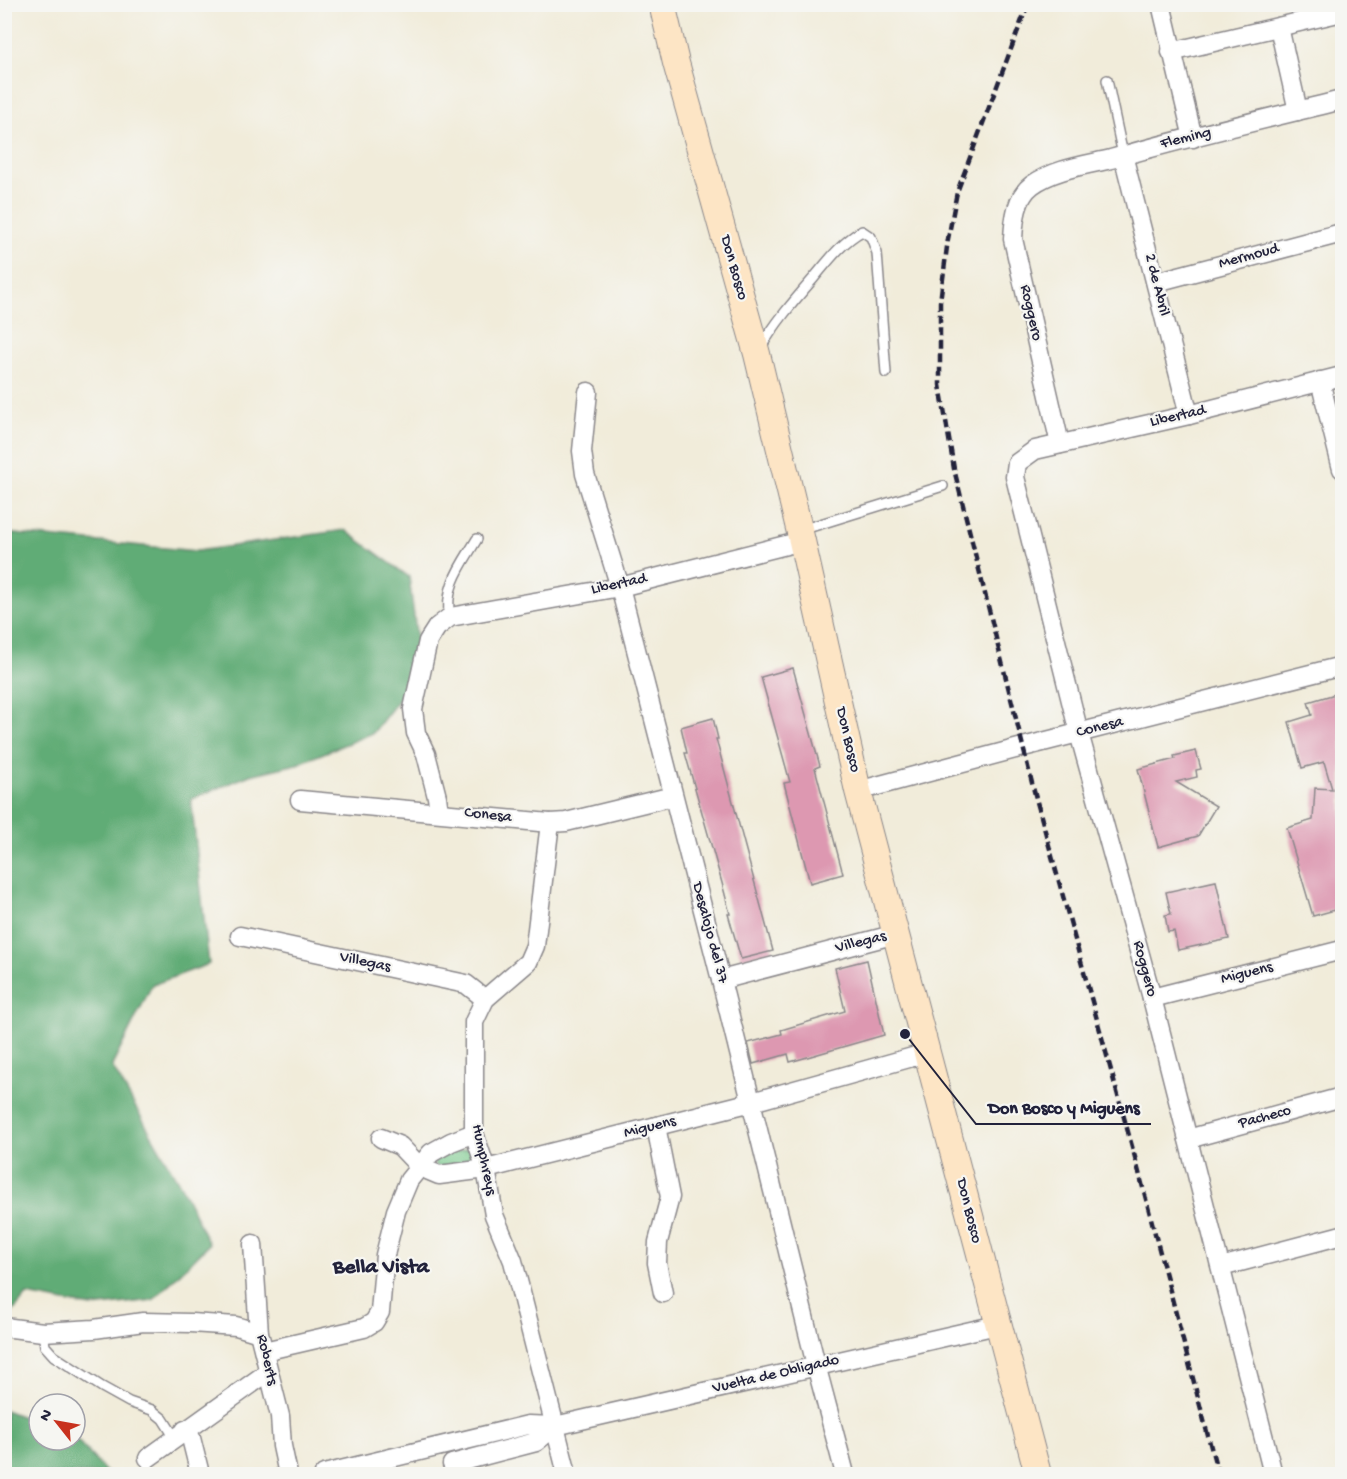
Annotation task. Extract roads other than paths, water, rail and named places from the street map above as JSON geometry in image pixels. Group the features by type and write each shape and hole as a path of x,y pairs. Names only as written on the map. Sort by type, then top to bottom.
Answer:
{"street":[{"name":"Don Bosco","path":"662,4 679,74 757,354 801,536 858,791 1038,1474"},
{"path":"1161,4 1193,138"},
{"path":"1171,52 1338,16"},
{"path":"1279,27 1298,111"},
{"name":"Fleming","path":"1031,185 1053,174 1342,100"},
{"name":"2 de Abril","path":"1123,155 1189,415"},
{"name":"Roggero","path":"1031,185 1019,201 1013,239 1060,444"},
{"name":"Mermoud","path":"1156,282 1342,233"},
{"name":"Libertad","path":"1017,463 1035,450 1189,415 1342,376"},
{"path":"1320,381 1342,469"},
{"name":"Desalojo del 37","path":"588,392 582,451 585,474 620,587 845,1474"},
{"name":"Roggero","path":"1017,463 1015,477 1078,733 1152,998 1273,1474"},
{"name":"Libertad","path":"443,622 620,587 801,536"},
{"path":"439,812 426,754 416,733 412,709 428,641 443,622"},
{"name":"Conesa","path":"858,791 1342,666"},
{"name":"Conesa","path":"300,800 550,823 566,822 673,796"},
{"name":"Humphreys","path":"550,823 535,946 528,962 485,999 474,1022 474,1133 486,1169 494,1215 513,1261 567,1474"},
{"name":"Villegas","path":"721,980 896,934"},
{"name":"Villegas","path":"240,936 466,984 485,999"},
{"name":"Miguens","path":"1152,998 1342,950"},
{"name":"Miguens","path":"420,1167 440,1175 486,1169 752,1102 927,1053"},
{"name":"Pacheco","path":"1188,1139 1342,1097"},
{"path":"656,1126 670,1197 658,1242 657,1263 663,1293"},
{"path":"264,1351 364,1328 374,1322 380,1312 385,1255 396,1211 409,1180 431,1153 474,1133"},
{"path":"381,1138 400,1146 420,1167"},
{"path":"1221,1268 1342,1235"},
{"name":"Roberts","path":"253,1244 259,1334 280,1416 282,1446 288,1474"},
{"path":"4,1327 43,1332 94,1329 143,1322 222,1324 259,1334"},
{"name":"Vuelta de Obligado","path":"324,1474 528,1425 555,1426 997,1325"},
{"path":"148,1466 180,1434 268,1372"},
{"name":"Vuelta de Obligado","path":"453,1469 536,1442 555,1426"},
{"path":"180,1434 191,1438 200,1474"},
{"path":"447,1445 453,1469"}],"lane":[{"path":"1107,80 1123,155"},
{"path":"757,354 775,323 833,255 848,239 862,231 871,237 877,253 886,373"},
{"path":"801,536 943,486"},
{"path":"443,622 452,581 477,539"},
{"path":"43,1332 45,1346 54,1356 129,1402 152,1410 180,1434"}],"railway":[{"path":"1028,4 957,192 940,302 940,385 954,469 1034,791 1136,1161 1218,1474"}],"place":[{"name":"Don Bosco y Miguens","path":"905,1034"}],"district":[{"name":"Bella Vista","path":"381,1268"}]}
